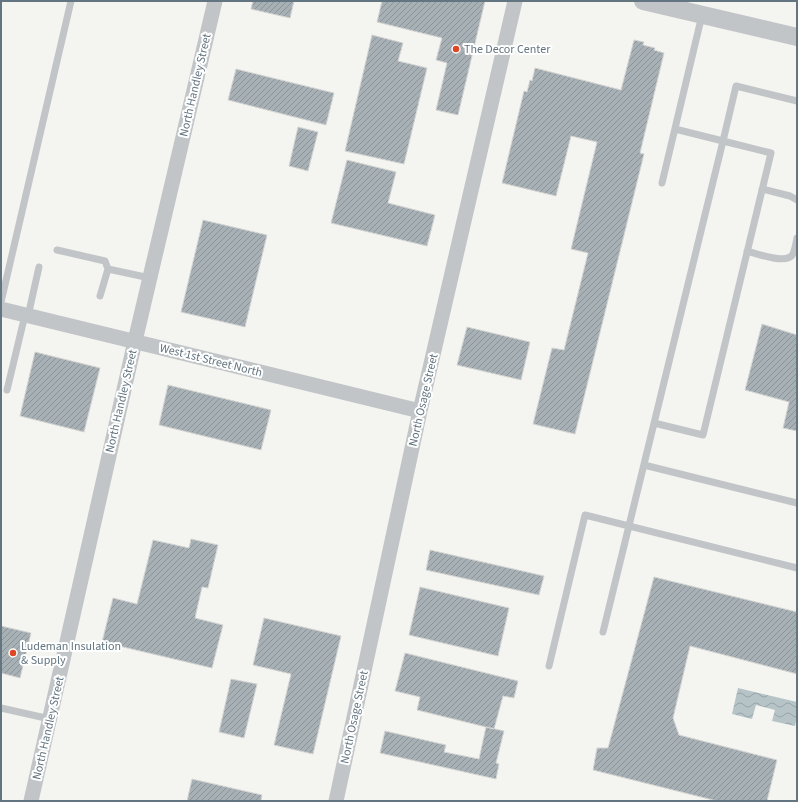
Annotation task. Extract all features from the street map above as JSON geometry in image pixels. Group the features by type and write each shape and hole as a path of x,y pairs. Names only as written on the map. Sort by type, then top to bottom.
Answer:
{"street":[{"name":"North Handley Street","path":"31,801 135,341 215,1"},
{"name":"North Osage Street","path":"336,801 420,411 515,1"},
{"path":"643,1 797,37"},
{"name":"West 1st Street North","path":"1,309 420,411"}],"lane":[{"path":"1,302 71,1"},
{"path":"662,183 702,15"},
{"path":"603,632 736,86 797,101"},
{"path":"654,423 702,435 770,153 675,129"},
{"path":"762,189 790,196 797,200"},
{"path":"747,251 782,260 789,258 793,254 797,238"},
{"path":"57,250 105,261 108,269 100,296"},
{"path":"7,390 39,267"},
{"path":"108,269 150,278"},
{"path":"644,465 797,503"},
{"path":"549,666 585,515 797,568"},
{"path":"1,708 50,719"}],"water":[{"path":"738,688 797,702 795,726 772,721 775,710 756,705 752,719 732,714"}],"building":[{"path":"253,1 294,1 290,18 251,9"},
{"name":"The Decor Center","path":"382,1 485,1 458,115 436,110 447,63 436,60 442,38 377,22"},
{"path":"372,35 403,43 398,61 427,68 404,164 345,151"},
{"path":"634,40 644,42 643,45 655,48 654,50 664,53 640,153 644,154 575,434 533,424 552,348 564,350 588,253 571,249 597,142 571,136 556,196 502,183 524,91 527,92 530,80 532,81 535,68 621,90"},
{"path":"236,69 334,93 326,125 228,100"},
{"path":"298,127 318,132 308,171 289,166"},
{"path":"347,160 396,172 388,203 435,215 427,246 331,223"},
{"path":"203,220 267,235 245,327 181,312"},
{"path":"762,324 797,335 797,431 783,428 789,402 745,390"},
{"path":"467,327 530,342 521,380 457,365"},
{"path":"35,352 100,368 84,432 20,416"},
{"path":"168,385 271,410 261,450 159,425"},
{"path":"191,539 218,545 208,588 202,587 195,618 223,625 212,668 102,642 113,598 137,604 153,540 189,548"},
{"path":"430,550 544,576 539,595 426,570"},
{"path":"654,577 797,612 797,674 690,646 673,718 679,735 777,760 767,801 717,801 593,770 597,748 608,748"},
{"path":"420,587 509,608 498,656 409,635"},
{"path":"264,618 341,636 313,754 274,745 291,674 253,665"},
{"name":"Ludeman Insulation & Supply","path":"1,626 31,633 20,678 1,673"},
{"path":"405,653 518,681 514,698 503,696 494,729 417,710 420,697 395,691"},
{"path":"231,679 257,684 244,738 219,732"},
{"path":"486,727 504,731 496,763 499,764 496,779 380,753 385,731 446,745 444,752 479,759"},
{"path":"192,779 262,795 261,801 187,801"}],"place":[{"name":"The Decor Center","path":"456,49"},
{"name":"Ludeman Insulation & Supply","path":"13,653"}]}
